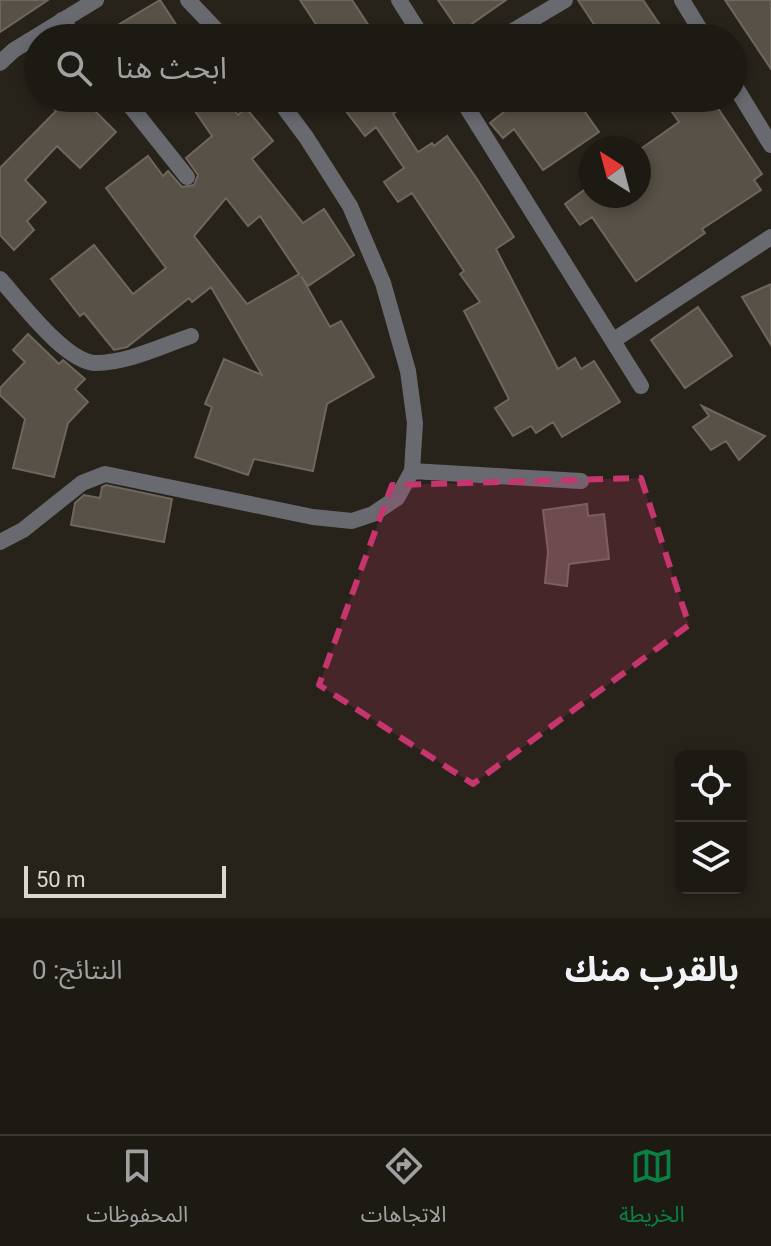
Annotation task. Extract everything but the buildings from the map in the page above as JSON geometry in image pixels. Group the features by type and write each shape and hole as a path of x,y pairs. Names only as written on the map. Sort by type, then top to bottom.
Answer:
{"street":[{"path":"56,24 96,0"},
{"path":"188,0 211,24"},
{"path":"399,0 414,24"},
{"path":"525,24 565,0"},
{"path":"682,0 697,24"},
{"path":"62,20 65,24"},
{"path":"0,63 24,44"},
{"path":"747,106 771,145"},
{"path":"135,112 187,177"},
{"path":"0,542 23,530 82,483 105,474 313,517 352,521 373,514 397,498 412,471 415,423 408,371 383,283 350,206 287,112"},
{"path":"470,112 641,386"},
{"path":"614,340 771,237"},
{"path":"0,279 69,354 93,364 119,360 191,336"},
{"path":"412,471 581,481"}],"highlighted area":[{"path":"641,478 689,625 473,784 319,685 392,485"}]}
